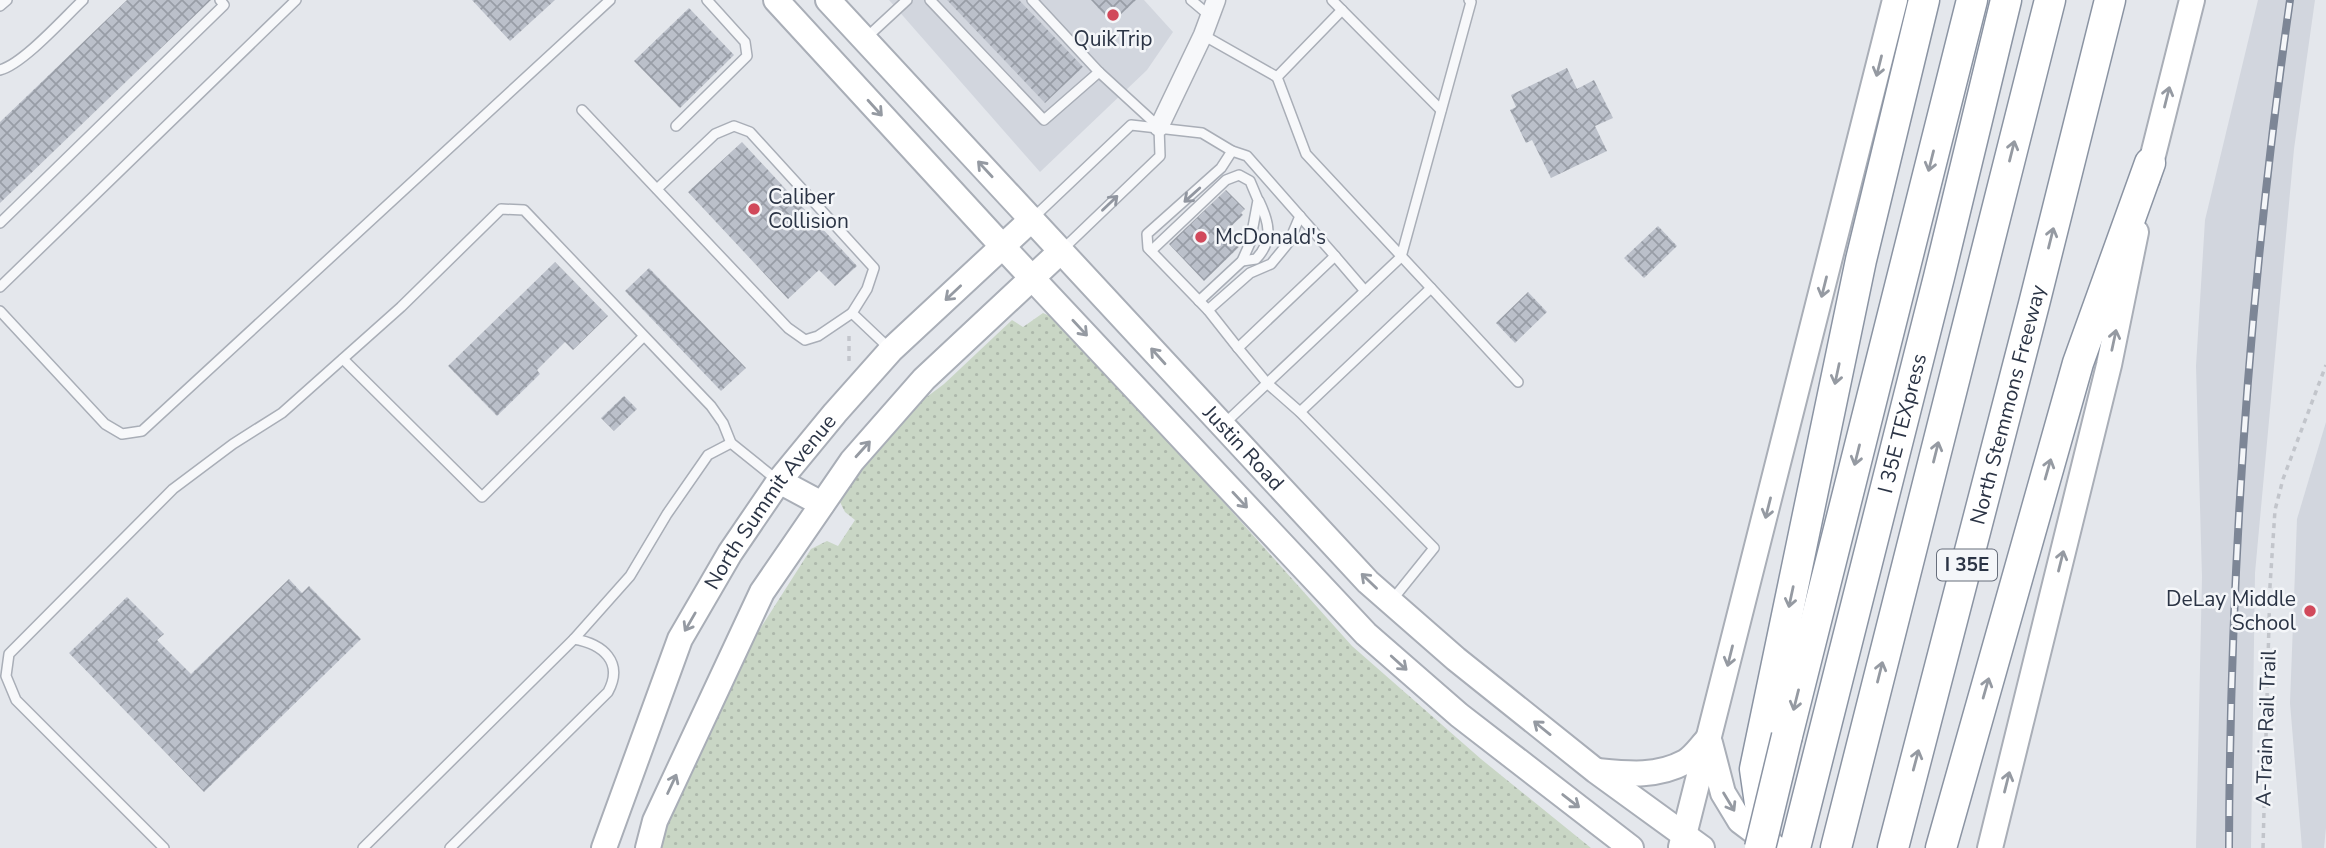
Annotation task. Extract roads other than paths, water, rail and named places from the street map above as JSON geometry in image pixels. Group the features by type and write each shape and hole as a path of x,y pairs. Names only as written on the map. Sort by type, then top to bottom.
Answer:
{"highway":[{"path":"1767,843 1755,769 1861,260 1924,0"},
{"path":"1767,843 1787,736 1972,0"},
{"name":"I 35E TEXpress","path":"1795,848 1940,277 2007,0"},
{"path":"1836,848 2050,0"},
{"name":"North Stemmons Freeway","path":"1896,837 2034,304 2109,0"},
{"path":"1941,848 2077,363 2150,163"}],"main road":[{"name":"Justin Road","path":"776,0 1366,634 1466,721 1631,848"},
{"name":"Justin Road","path":"828,0 1339,552 1456,659 1689,844"},
{"path":"1689,844 1709,738 1895,0"},
{"path":"1990,848 2109,365 2150,163 2192,0"},
{"name":"North Summit Avenue","path":"604,848 680,639 730,554 779,481 891,350 1032,219"},
{"name":"North Summit Avenue","path":"648,848 655,821 762,592 822,504 852,461 924,379 1061,251"},
{"path":"779,481 822,504"},
{"path":"1596,771 1639,775 1660,772 1687,761 1709,738"},
{"path":"1709,738 1723,793 1741,821 1767,843"}],"street":[{"path":"1159,127 1213,8"}],"lane":[{"path":"0,6 7,0"},
{"path":"0,70 19,59 83,0"},
{"path":"0,223 224,5 219,0"},
{"path":"0,287 296,0"},
{"path":"0,311 105,424 122,434 142,431 610,0"},
{"path":"676,126 747,56 745,42 707,0"},
{"path":"864,39 906,0"},
{"path":"930,0 1044,120 1099,72"},
{"path":"1032,0 1099,72 1159,127 1160,156 1061,251"},
{"path":"1191,0 1213,8"},
{"path":"1332,0 1441,110"},
{"path":"1222,426 1401,257 1471,2 1469,0"},
{"path":"1277,77 1342,9"},
{"path":"1203,35 1277,77 1306,154 1518,382"},
{"path":"582,110 788,328 805,340 818,336 852,313 867,289 874,268 750,132 734,126 715,134 657,189"},
{"path":"1032,219 1131,125 1202,133 1232,151 1247,156 1365,291"},
{"path":"1232,151 1221,168 1147,234 1148,247 1208,310 1267,383 1300,412 1434,548 1391,602"},
{"path":"1152,251 1231,176 1239,175 1250,181 1268,224 1268,243 1256,259 1242,261"},
{"path":"1199,301 1242,261 1250,243 1258,200"},
{"path":"163,848 16,700 6,676 9,654 173,489 233,444 282,413 401,307 501,209 524,210 711,407 723,423 732,443 779,481"},
{"path":"1208,310 1250,273 1271,264 1289,242 1300,216"},
{"path":"1238,348 1335,256"},
{"path":"1300,412 1431,288"},
{"path":"852,313 891,350"},
{"path":"343,359 482,497 643,337"},
{"path":"363,848 574,639 630,576 667,514 708,455 732,443"},
{"path":"450,848 608,692 613,683 614,672 608,655 590,643 574,639"}],"railway":[{"path":"2229,848 2233,636 2245,423 2264,211 2290,0"}],"place":[{"name":"QuikTrip","path":"1113,15"},
{"name":"Caliber Collision","path":"754,209"},
{"name":"McDonald's","path":"1201,237"},
{"name":"DeLay Middle School","path":"2310,611"}]}
